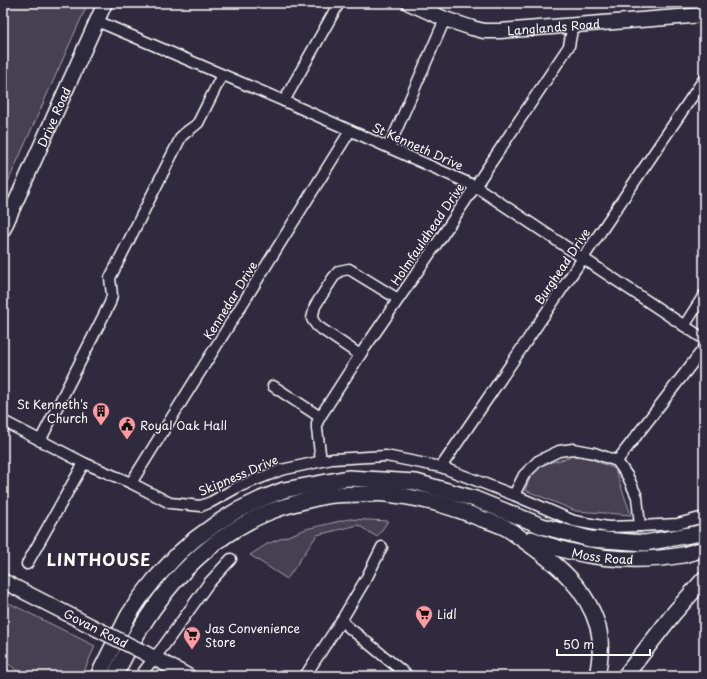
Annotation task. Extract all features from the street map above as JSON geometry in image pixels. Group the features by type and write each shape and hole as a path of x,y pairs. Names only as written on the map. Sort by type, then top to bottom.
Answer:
{"main road":[{"name":"Moss Road","path":"98,676 132,610 155,579 178,554 195,539 230,515 261,499 284,490 348,478 416,482 474,499 542,526 590,538 645,543 704,531"},
{"path":"116,676 122,661 157,603 191,563 216,543 244,524 269,512 327,496 354,494 385,494 434,502 465,512 505,528 541,552 575,583 592,611 598,627 600,651 597,676"},
{"name":"Moss Road","path":"505,528 548,545 576,553 602,558 657,558 683,555 704,549"},
{"path":"626,676 674,613 704,579"}],"street":[{"name":"Drive Road","path":"3,230 105,3"},
{"path":"284,101 339,3"},
{"name":"Langlands Road","path":"408,3 445,19 484,31 704,15"},
{"path":"389,147 445,19"},
{"name":"St Kenneth Drive","path":"97,21 284,101 475,186 704,339"},
{"name":"Holmfauldhead Drive","path":"321,461 317,422 360,354 569,46 573,24"},
{"path":"40,441 110,304 112,295 110,278 185,132 192,129 198,123 222,75"},
{"name":"Burghead Drive","path":"441,467 704,79"},
{"name":"Kennedar Drive","path":"131,483 350,130"},
{"path":"360,354 317,326 312,319 315,306 333,278 339,271 349,269 398,299"},
{"path":"684,326 704,295"},
{"path":"617,461 704,348"},
{"path":"274,386 320,417"},
{"name":"Skipness Drive","path":"3,421 84,463 131,483 170,503 201,506 238,487 281,470 332,459 386,456 441,467 514,495 574,521 608,526 640,526 677,524 704,517"},
{"path":"514,495 524,475 538,461 559,450 573,449 594,453 617,461 628,477 637,498 640,526"},
{"path":"27,564 84,463"},
{"path":"305,676 341,621 367,577 382,547"},
{"path":"142,676 148,655 164,647 208,584 231,560"},
{"name":"Govan Road","path":"3,581 188,676"},
{"path":"341,621 408,676"}],"shaded area":[{"path":"3,3 88,3 3,193"},
{"path":"582,455 615,469 631,515 576,511 525,490 535,466"},
{"path":"349,519 388,521 377,537 358,525 317,535 287,579 250,555 267,544 306,529"},
{"path":"3,600 95,646 82,676 23,676 3,659"}],"place":[{"name":"St Kenneth's Church","path":"101,426"},
{"name":"Royal Oak Hall","path":"127,440"},
{"name":"Lidl","path":"424,629"},
{"name":"Jas Convenience Store","path":"192,650"}],"district":[{"name":"LINTHOUSE","path":"99,559"}]}
